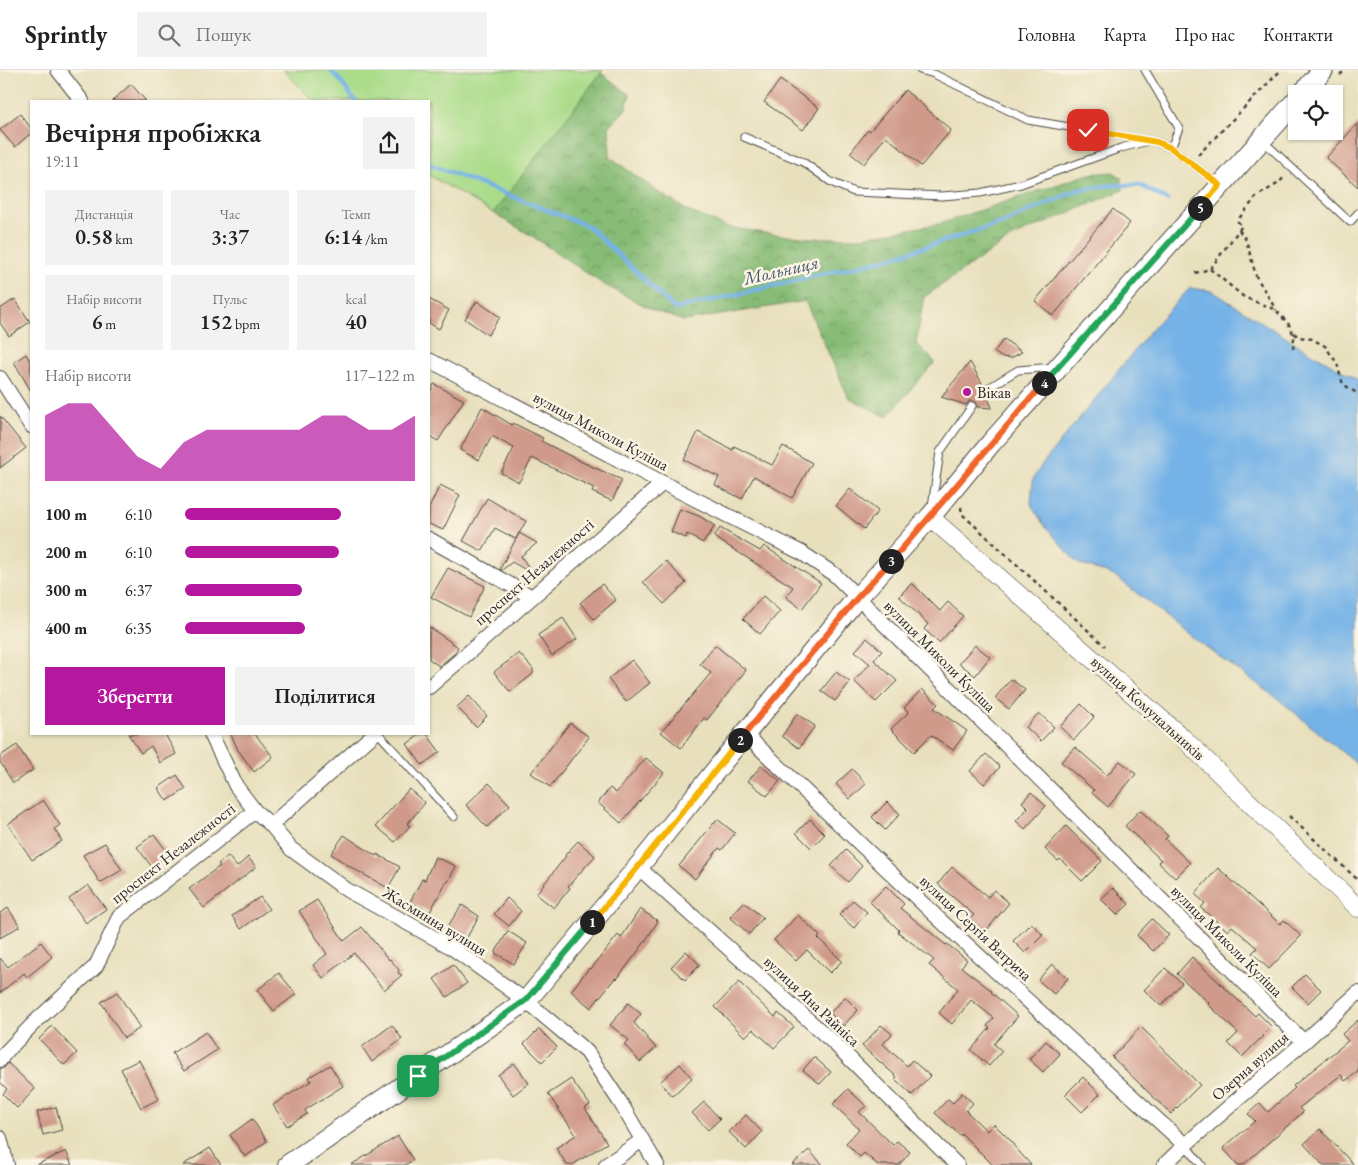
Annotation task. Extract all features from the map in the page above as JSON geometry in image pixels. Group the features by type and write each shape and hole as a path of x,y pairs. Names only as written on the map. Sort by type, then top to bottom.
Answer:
{"main road":[{"path":"1310,85 1323,70"},
{"path":"288,1165 526,1000 638,867 857,598 930,517 991,443 1059,366 1288,110"}],"street":[{"path":"58,70 81,100"},
{"name":"вулиця Миколи Куліша","path":"430,361 662,483 802,553 835,575 1304,1042"},
{"path":"0,378 30,424"},
{"name":"проспект Незалежності","path":"430,685 662,483"},
{"name":"вулиця Комунальників","path":"930,517 1183,738 1358,908"},
{"path":"430,540 532,597"},
{"name":"вулиця Сергія Ватрича","path":"745,734 940,920 1185,1145"},
{"name":"Жасминна вулиця","path":"211,735 236,786 255,811 271,825 291,849 347,890 451,947 526,1000 587,1052 620,1102 657,1165"},
{"path":"271,825 373,735"},
{"name":"проспект Незалежності","path":"0,1060 34,1024 96,966 119,917 255,811"},
{"name":"вулиця Яна Райніса","path":"638,867 834,1043 957,1165"},
{"name":"Озерна вулиця","path":"1164,1165 1358,993"},
{"path":"0,1138 7,1165"},
{"path":"606,1165 641,1140"}],"lane":[{"path":"920,70 934,74 1028,120 1157,142 1171,148 1220,185"},
{"path":"1146,70 1179,128 1171,148"},
{"path":"744,137 803,162 831,182 854,192 942,196 980,193 1020,184 1148,140"},
{"path":"1262,140 1350,222 1358,213"},
{"path":"985,390 1018,370 1059,366"},
{"path":"930,517 940,452 972,406"},
{"path":"380,735 454,817"},
{"path":"1185,1145 1202,1165"}],"path":[{"path":"1190,163 1281,70"},
{"path":"1195,273 1210,269 1242,226 1237,221 1247,208 1257,196 1278,183 1292,168"},
{"path":"1239,230 1246,240 1256,276 1276,310 1290,327 1294,338 1293,348"},
{"path":"1210,269 1244,297 1276,310"},
{"path":"1292,333 1299,337 1312,339 1326,346 1337,363 1343,384 1358,394"},
{"path":"960,502 962,514 1109,650"},
{"path":"1285,812 1358,880"}],"green space":[{"path":"283,70 603,70 493,213 430,176 430,100 313,100"},
{"path":"601,73 630,95 625,110 609,127 610,157 655,190 688,211 727,227 811,238 856,238 939,224 1089,174 1113,172 1121,177 1123,190 1012,237 924,297 916,343 935,362 887,417 849,398 805,301 684,321 653,310 603,284 532,236 493,213"}],"water":[{"path":"1190,288 1212,291 1358,380 1358,765 1277,698 1199,642 1115,576 1077,563 1042,522 1031,504 1033,479 1043,463 1156,324"}],"building":[{"path":"780,80 819,108 803,130 764,102"},
{"path":"131,84 145,100 113,100"},
{"path":"905,90 951,130 921,166 886,136 864,164 850,153 868,130 870,131"},
{"path":"20,114 30,127 30,134 15,147 0,130"},
{"path":"1358,123 1358,187 1326,158"},
{"path":"1113,209 1130,223 1053,316 1035,301"},
{"path":"15,299 30,322 9,336 0,323 0,309"},
{"path":"430,300 449,310 439,329 430,324"},
{"path":"477,301 500,317 488,335 465,319"},
{"path":"1004,339 1022,352 1011,358 1001,357 994,352"},
{"path":"26,354 30,361 30,389 14,362"},
{"path":"970,362 983,385 980,388 980,392 983,395 987,395 992,408 977,407 977,403 973,401 969,401 966,405 941,397"},
{"path":"434,384 464,400 438,441 430,437 430,393"},
{"path":"482,407 512,425 513,423 543,438 541,441 622,480 612,501 592,492 594,488 532,458 519,482 501,473 514,448 492,436 479,460 460,450"},
{"path":"0,416 26,448 0,468"},
{"path":"698,432 733,450 734,446 772,465 783,446 812,463 792,498 754,476 742,499 715,485 719,477 684,460"},
{"path":"440,485 460,495 443,530 430,524 430,506"},
{"path":"850,489 878,511 864,529 836,506"},
{"path":"487,498 526,521 516,539 495,528 482,551 463,541"},
{"path":"680,509 699,516 715,526 703,543 687,534 686,538 671,532"},
{"path":"720,528 760,551 764,546 821,583 802,609 786,597 793,587 714,537"},
{"path":"519,533 537,543 521,556 533,574 512,562 502,570 500,569"},
{"path":"666,561 686,583 664,604 643,582"},
{"path":"448,568 485,586 469,617 431,597"},
{"path":"912,583 940,611 948,602 963,616 939,643 924,629 928,624 899,596"},
{"path":"602,584 616,600 594,619 580,603"},
{"path":"763,596 780,611 760,634 743,619"},
{"path":"563,618 577,639 552,656 538,635"},
{"path":"430,628 458,647 454,654 439,666 430,660"},
{"path":"867,638 882,651 874,660 897,681 876,702 854,681 870,664 855,651"},
{"path":"715,645 746,670 707,720 704,718 681,748 661,732 711,673 700,664"},
{"path":"975,645 990,657 975,676 959,663"},
{"path":"519,653 533,669 533,674 510,692 494,672"},
{"path":"632,660 650,683 626,702 608,679"},
{"path":"836,672 850,682 835,701 821,691"},
{"path":"1011,679 1025,690 1009,709 995,698"},
{"path":"922,689 938,704 934,708 967,731 953,750 931,735 914,752 891,729 909,712 904,708"},
{"path":"469,696 487,716 476,727 457,707"},
{"path":"1081,704 1094,717 1074,740 1060,727"},
{"path":"1039,713 1054,727 1041,741 1026,727"},
{"path":"797,714 815,726 799,748 782,736"},
{"path":"570,723 589,737 550,787 531,773"},
{"path":"129,735 168,735 166,736 176,754 160,763 151,746 141,753"},
{"path":"231,735 256,735 273,757 254,772 238,750"},
{"path":"420,735 428,735 440,752 422,765 407,744"},
{"path":"17,745 33,770 13,783 0,762 0,756"},
{"path":"1075,747 1107,775 1120,761 1136,774 1108,807 1092,793 1094,790 1061,762"},
{"path":"986,754 1000,767 984,784 970,771"},
{"path":"646,758 664,773 621,823 598,803 610,788 616,793"},
{"path":"761,766 780,781 767,796 748,781"},
{"path":"852,769 866,784 850,799 836,784"},
{"path":"177,775 186,789 167,801 158,788"},
{"path":"489,783 510,805 487,827 466,805"},
{"path":"409,789 425,803 407,824 410,826 395,842 376,826"},
{"path":"1031,792 1046,806 1025,829 1016,821 1028,808 1022,802"},
{"path":"43,800 60,825 54,829 62,841 32,860 8,824"},
{"path":"887,802 900,814 885,830 872,817"},
{"path":"1140,810 1168,836 1165,839 1190,863 1175,878 1158,862 1161,860 1125,826"},
{"path":"717,819 735,833 722,850 719,848 695,879 679,866"},
{"path":"810,819 825,834 811,848 796,833"},
{"path":"1066,826 1102,861 1082,881 1060,859 1058,861 1045,849"},
{"path":"154,834 169,854 152,867 137,847"},
{"path":"344,835 376,856 377,854 400,867 388,888 331,854"},
{"path":"578,841 595,856 568,886 570,888 554,908 536,894"},
{"path":"105,843 122,870 100,883 83,855"},
{"path":"846,850 862,866 848,882 831,866"},
{"path":"228,856 237,867 248,857 256,867 204,908 189,889 220,866 218,864"},
{"path":"435,857 456,866 430,912 410,902 422,879 425,880"},
{"path":"952,867 988,897 994,890 1009,903 985,932 970,919 974,915 938,884"},
{"path":"1218,868 1280,924 1284,920 1301,936 1269,969 1252,953 1257,948 1232,926 1228,931 1201,908 1205,903 1195,894"},
{"path":"88,885 106,909 86,923 69,899"},
{"path":"886,886 904,904 900,908 967,960 961,967 992,991 1018,1016 994,1044 1002,1051 989,1066 971,1050 990,1028 987,1026 994,1018 971,1000 952,1024 939,1013 958,989 929,965 934,960 898,932 899,930 870,902"},
{"path":"1113,888 1129,904 1117,915 1101,899"},
{"path":"260,897 269,909 241,929 232,916"},
{"path":"507,898 521,911 509,926 494,914"},
{"path":"317,900 344,941 362,927 399,970 398,973 402,975 384,990 354,953 323,978 313,965 327,954 299,911"},
{"path":"853,900 867,912 854,928 839,915"},
{"path":"744,902 763,918 749,934 730,917"},
{"path":"462,905 479,916 466,939 447,927"},
{"path":"8,908 20,926 0,938 0,913"},
{"path":"640,909 658,921 617,979 615,978 591,1008 571,991 618,935 621,938"},
{"path":"798,915 842,961 830,973 807,950 796,961 774,940"},
{"path":"1152,919 1169,935 1153,951 1137,935"},
{"path":"1031,923 1043,935 1025,953 1013,941"},
{"path":"508,931 527,943 514,964 495,953"},
{"path":"41,942 52,957 27,977 24,973 0,993 0,958 8,967"},
{"path":"686,951 700,965 685,980 671,967"},
{"path":"1192,957 1255,1016 1258,1013 1272,1027 1242,1057 1228,1043 1238,1033 1177,974"},
{"path":"1052,964 1068,978 1054,994 1038,980"},
{"path":"453,965 467,983 447,997 434,979"},
{"path":"1165,968 1182,983 1161,1006 1144,990"},
{"path":"279,973 296,994 274,1011 257,990"},
{"path":"1305,974 1321,990 1308,1003 1292,987"},
{"path":"739,982 775,1017 778,1013 794,1027 774,1048 753,1029 745,1037 715,1007"},
{"path":"117,992 140,1028 124,1038 101,1002"},
{"path":"845,997 858,1010 843,1026 830,1013"},
{"path":"628,1003 641,1014 634,1023 656,1048 640,1062 624,1044 629,1040 610,1025"},
{"path":"1358,1020 1358,1072 1345,1081 1341,1075 1299,1108 1303,1112 1243,1165 1238,1165 1223,1148 1255,1121 1248,1114 1260,1103 1268,1112 1295,1088 1293,1086 1348,1041 1342,1034"},
{"path":"392,1025 402,1039 372,1062 362,1047"},
{"path":"881,1025 892,1034 883,1044 907,1066 912,1060 930,1076 912,1095 895,1079 897,1077 862,1046"},
{"path":"52,1026 77,1053 64,1065 39,1039"},
{"path":"1141,1027 1200,1085 1171,1114 1112,1057"},
{"path":"539,1029 557,1047 542,1062 524,1044"},
{"path":"206,1032 217,1050 184,1071 172,1053"},
{"path":"1046,1041 1060,1054 1043,1072 1029,1059"},
{"path":"814,1057 831,1072 820,1084 803,1070"},
{"path":"139,1060 159,1099 141,1108 121,1069"},
{"path":"8,1063 35,1089 17,1108 3,1094 7,1089 0,1082 0,1069 4,1068"},
{"path":"514,1063 529,1083 513,1095 498,1075"},
{"path":"680,1064 692,1078 672,1096 660,1082"},
{"path":"330,1065 343,1086 305,1110 307,1114 287,1126 273,1105 311,1081 309,1077"},
{"path":"1083,1077 1100,1094 1082,1112 1065,1095"},
{"path":"571,1079 590,1105 585,1108 607,1143 572,1165 567,1165 556,1148 576,1135 548,1094"},
{"path":"848,1089 866,1106 859,1112 893,1145 897,1141 910,1152 899,1165 878,1165 864,1153 860,1157 846,1143 859,1129 833,1104"},
{"path":"962,1093 973,1103 966,1111 987,1131 994,1124 1031,1165 993,1165 962,1134 961,1136 935,1113 948,1099 953,1103"},
{"path":"704,1102 720,1119 708,1130 692,1113"},
{"path":"56,1107 62,1130 43,1135 37,1112"},
{"path":"746,1115 762,1132 746,1149 729,1132"},
{"path":"252,1119 267,1141 245,1157 230,1135"},
{"path":"1320,1129 1354,1165 1323,1165 1304,1144"},
{"path":"398,1136 413,1160 405,1165 351,1165"},
{"path":"210,1148 221,1165 183,1165"},
{"path":"809,1150 823,1165 792,1165"},
{"path":"66,1151 72,1165 36,1165"}],"waterway":[{"name":"Мольниця","path":"330,70 354,100"},
{"name":"Мольниця","path":"430,164 588,226 675,309 883,260 1002,223 1078,190 1113,185 1140,185 1167,200"}],"place":[{"name":"Вікав","path":"967,392"}],"route":[{"path":"418,1076 526,1000 638,867 857,598 930,517 991,443 1220,185 1171,148 1157,142 1088,130"}]}
